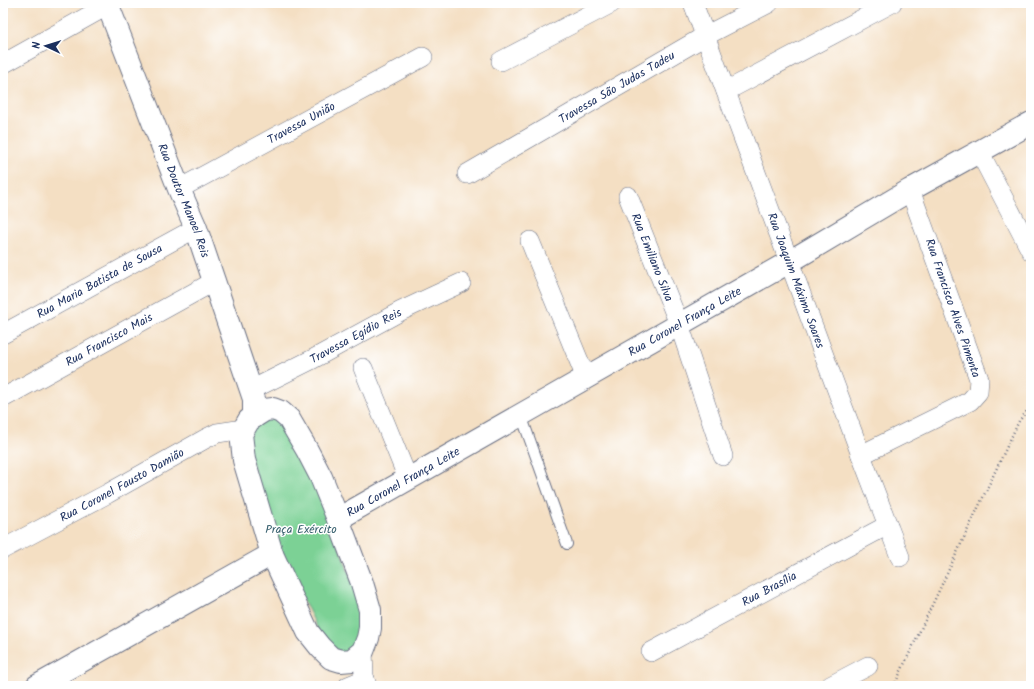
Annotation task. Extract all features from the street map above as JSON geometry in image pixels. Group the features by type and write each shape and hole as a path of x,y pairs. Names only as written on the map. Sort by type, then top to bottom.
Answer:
{"main road":[{"name":"Rua Doutor Manoel Reis","path":"109,4 215,281 254,409"},
{"name":"Rua Coronel França Leite","path":"338,519 789,262 910,190 1031,123"},
{"path":"254,409 273,409 281,412 289,420 311,456 338,519 362,583 370,610 370,628 363,651 352,660 341,661 331,658 308,632 272,554 244,460 242,434 254,409"},
{"path":"37,686 272,554"}],"street":[{"path":"501,61 612,3"},
{"name":"Rua Joaquim Máximo Soares","path":"693,3 900,557"},
{"name":"Travessa São Judas Tadeu","path":"467,174 705,36 769,3"},
{"path":"726,91 892,3"},
{"path":"3,64 109,4"},
{"name":"Travessa União","path":"179,189 423,57"},
{"path":"979,151 1031,251"},
{"name":"Rua Francisco Alves Pimenta","path":"861,455 970,400 978,392 979,379 910,190"},
{"name":"Rua Emiliano Silva","path":"628,196 678,324 723,456"},
{"name":"Rua Maria Batista de Sousa","path":"3,334 196,228"},
{"path":"530,241 586,378"},
{"name":"Rua Francisco Mais","path":"3,398 215,281"},
{"name":"Travessa Egídio Reis","path":"254,409 313,359 401,311 461,283"},
{"path":"363,368 408,479"},
{"name":"Rua Coronel Fausto Damião","path":"3,549 218,433 254,409"},
{"name":"Rua Brasília","path":"651,652 888,526"},
{"path":"361,682 363,651"},
{"path":"341,661 356,670 361,682"},
{"path":"830,686 868,666"}],"lane":[{"path":"520,415 567,544"}],"path":[{"path":"894,686 1019,421 1031,406"}],"green space":[{"name":"Praça Exército","path":"260,417 281,421 309,465 360,603 362,636 350,649 341,653 323,640 273,537 245,438"}]}
